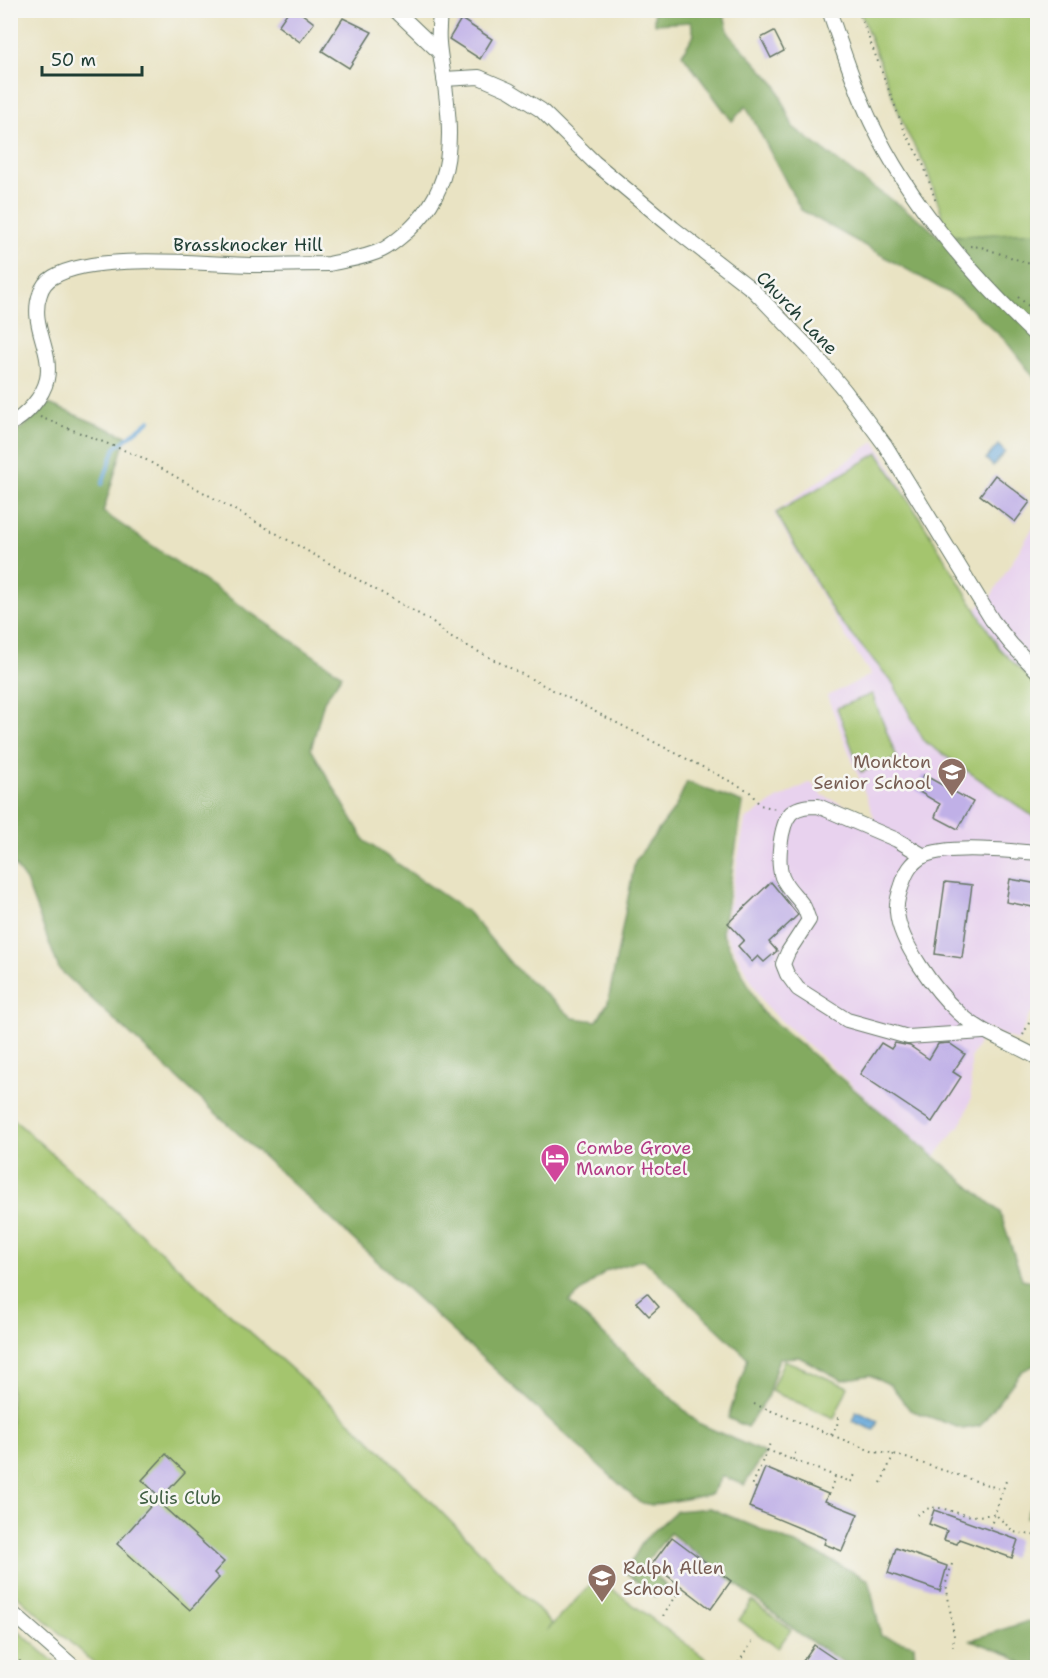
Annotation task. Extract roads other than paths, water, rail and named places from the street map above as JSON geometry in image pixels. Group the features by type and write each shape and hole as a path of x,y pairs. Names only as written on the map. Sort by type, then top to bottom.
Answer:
{"street":[{"path":"395,10 438,51"},
{"name":"Brassknocker Hill","path":"10,424 26,412 37,399 47,379 47,360 37,326 36,305 42,287 51,278 68,270 108,263 329,264 363,257 382,250 402,236 422,217 439,192 447,166 448,134 437,28 441,10"},
{"path":"829,10 853,80 872,123 923,210 996,299 1038,338"},
{"name":"Church Lane","path":"444,79 479,77 509,90 541,110 594,162 673,228 753,290 813,352 852,400 885,445 992,620 1038,672"},
{"path":"924,856 897,840 818,806 806,806 792,813 782,833 779,862 782,877 803,907 809,920 788,952 783,964 798,989 847,1020 908,1037 983,1032"},
{"path":"1038,853 974,849 924,856 906,871 897,911 903,935 939,992 959,1013 983,1032 1038,1058"},
{"path":"10,1611 75,1668"}],"water":[{"path":"998,445 1005,452 993,466 986,459"},
{"path":"856,1411 878,1421 874,1430 852,1421"}],"waterway":[{"path":"102,484 115,448 150,420"}],"place":[{"name":"Monkton Senior School","path":"952,798"},
{"name":"Combe Grove Manor Hotel","path":"555,1184"},
{"name":"Ralph Allen School","path":"602,1604"}],"park label":[{"name":"Sulis Club","path":"180,1498"}]}
